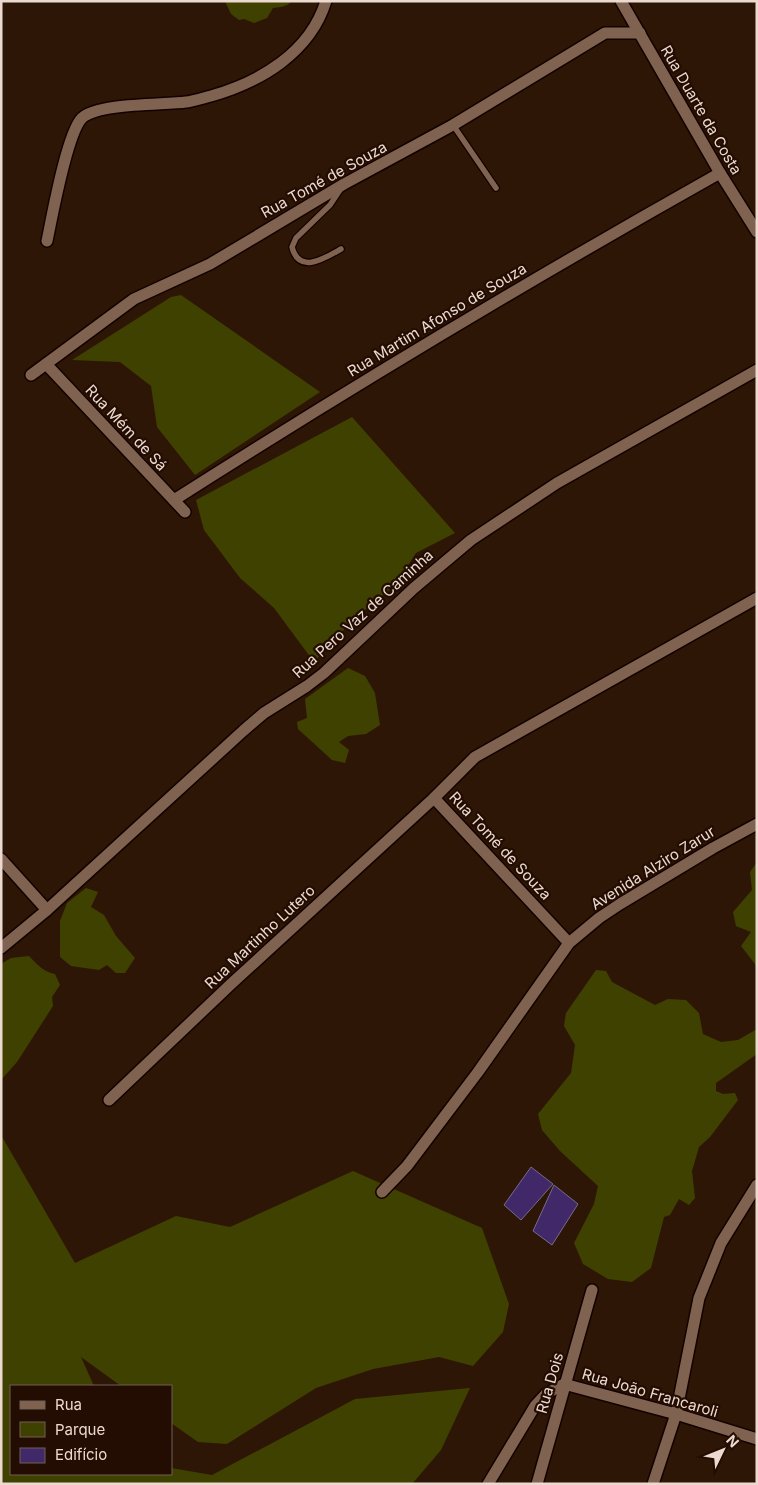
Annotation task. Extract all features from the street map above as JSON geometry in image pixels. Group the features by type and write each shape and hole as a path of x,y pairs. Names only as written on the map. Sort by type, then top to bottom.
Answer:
{"street":[{"path":"46,241 66,158 78,124 82,119 89,114 120,107 188,102 225,92 256,79 276,67 311,34 326,1"},
{"name":"Rua Duarte da Costa","path":"621,1 720,173 757,232"},
{"name":"Rua Tomé de Souza","path":"31,375 134,299 210,264 344,184 453,125 605,33 640,33"},
{"name":"Rua Martim Afonso de Souza","path":"174,500 268,440 436,338 572,257 720,173"},
{"name":"Rua Mém de Sá","path":"46,364 185,512"},
{"name":"Rua Pero Vaz de Caminha","path":"1,948 47,910 243,731 264,713 324,673 414,588 471,540 557,484 757,370"},
{"name":"Rua Tomé de Souza","path":"569,943 434,798 475,757 757,598"},
{"name":"Rua Martinho Lutero","path":"109,1100 231,984 434,798"},
{"name":"Avenida Alziro Zarur","path":"569,943 599,918 620,904 757,824"},
{"path":"1,859 47,910"},
{"path":"382,1192 407,1166 478,1072 569,943"},
{"path":"653,1484 676,1414 699,1298 721,1243 757,1185"},
{"name":"Rua Dois","path":"537,1484 592,1290"},
{"path":"488,1484 536,1406 546,1394 564,1384"},
{"name":"Rua João Francaroli","path":"564,1384 676,1414 757,1439"}],"lane":[{"path":"453,125 496,188"},
{"path":"341,249 321,260 308,263 298,259 292,247 296,238 330,205 344,184"}],"green space":[{"path":"225,1 292,1 286,6 273,8 267,18 254,23 244,19 239,20 231,14"},
{"path":"181,295 320,392 195,475 157,427 151,386 120,362 72,360 171,297"},
{"path":"352,417 455,533 416,553 395,585 353,620 314,662 274,608 240,578 204,530 196,500"},
{"path":"348,668 365,676 375,693 380,725 366,734 348,736 339,742 349,750 345,763 332,760 298,729 297,722 307,718 305,699"},
{"path":"757,862 757,973 755,964 741,946 751,932 736,926 733,912 752,890 750,872"},
{"path":"86,888 98,892 91,907 104,915 116,936 135,958 125,973 116,973 107,965 99,970 71,966 60,957 60,921 67,903"},
{"path":"29,956 44,970 55,974 60,985 52,997 53,1006 17,1062 1,1080 1,964 11,958"},
{"path":"596,970 606,971 612,982 655,1005 668,999 686,1000 699,1013 703,1034 721,1042 738,1040 757,1029 757,1054 716,1083 716,1091 723,1094 735,1093 738,1100 710,1137 699,1147 692,1171 695,1198 689,1205 679,1199 670,1215 664,1217 651,1268 632,1282 608,1279 583,1264 574,1243 594,1204 598,1186 560,1151 542,1130 538,1114 571,1073 575,1045 564,1026 566,1013"},
{"path":"1,1135 75,1263 176,1216 230,1227 353,1171 482,1228 509,1304 503,1332 473,1366 439,1357 373,1369 316,1388 227,1444 198,1442 172,1424 172,1385 120,1385 81,1357 94,1385 10,1385 10,1475 172,1475 172,1468 212,1475 355,1399 470,1388 441,1450 412,1484 1,1484"}],"building":[{"path":"531,1167 553,1184 521,1220 504,1205"},
{"path":"554,1185 578,1204 552,1245 533,1231"}]}
